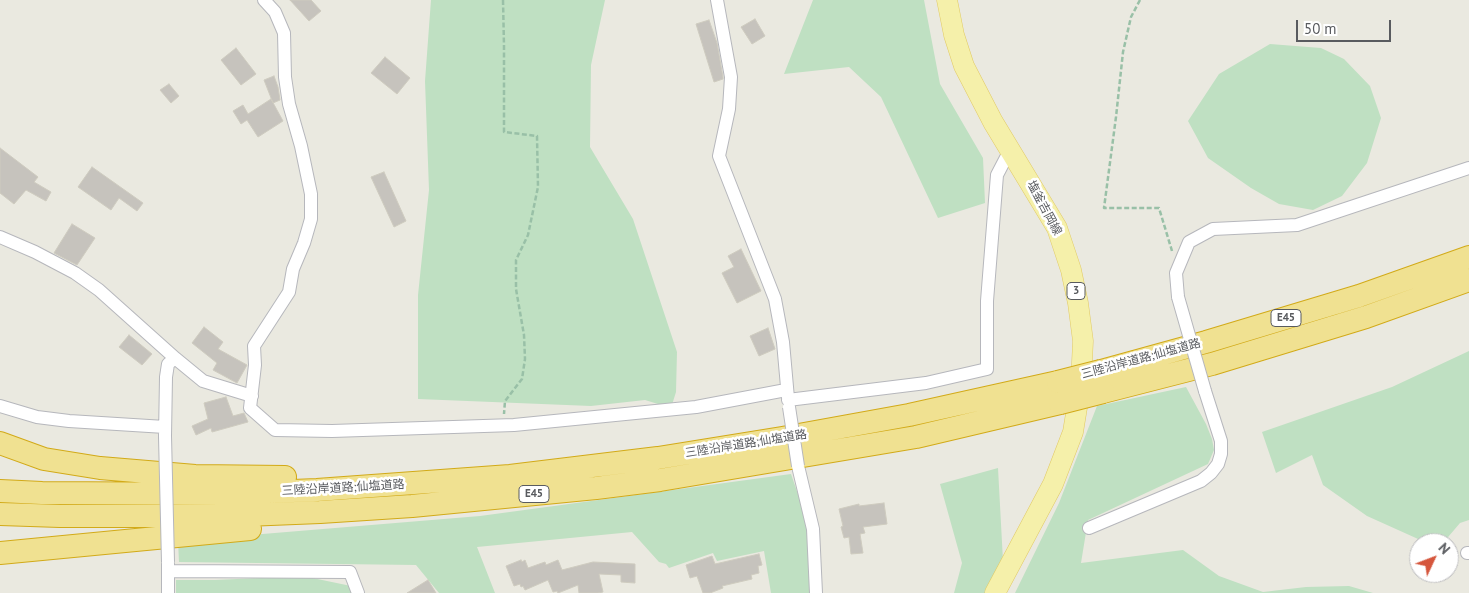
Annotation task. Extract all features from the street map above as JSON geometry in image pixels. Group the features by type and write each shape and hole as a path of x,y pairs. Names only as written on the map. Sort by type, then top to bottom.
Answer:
{"highway":[{"name":"三陸沿岸道路;仙塩道路","path":"1102,381 1206,342 1359,296 1469,257"},
{"name":"三陸沿岸道路;仙塩道路","path":"0,514 221,516 412,506 660,480 916,437 1059,392 1102,381 1212,364 1366,317 1469,280"},
{"name":"三陸沿岸道路;仙塩道路","path":"0,491 221,494 318,490 510,476 658,458 909,415 1059,392"},
{"path":"0,443 44,459 100,468 195,476 325,478 510,476"},
{"path":"0,553 308,524 522,495"}],"main road":[{"name":"塩釜吉岡線","path":"947,0 954,35 964,66 1056,228 1071,270 1083,341 1082,383 1073,432 1053,484 995,593"}],"street":[{"path":"264,0 275,12 284,33 285,77 288,95 311,194 311,219 304,243 293,269 289,292 254,346 255,365 250,408 274,430 332,431 514,425 788,399 926,383 987,369 987,301 997,175 1010,150"},
{"path":"717,0 732,77 729,109 719,156 774,299 783,342 788,399 798,466 813,530 816,593"},
{"path":"1089,528 1200,481 1212,473 1218,464 1221,454 1221,441 1178,297 1176,273 1189,242 1213,229 1297,225 1469,168"},
{"path":"0,237 35,252 75,273 100,290 203,381 252,396"},
{"path":"168,593 166,377 168,364 175,358"},
{"path":"0,406 37,416 69,421 165,431"},
{"path":"168,566 350,572 358,593"}],"path":[{"path":"503,0 504,132 537,136 538,186 528,235 516,260 516,289 524,335 525,359 522,379 505,401 504,414"},
{"path":"1140,0 1131,17 1123,52 1104,208 1159,208 1171,250 1181,264"}],"green space":[{"path":"431,0 605,0 591,65 590,147 633,219 677,352 676,392 671,408 645,400 591,406 418,399 418,295 429,190 425,81"},
{"path":"813,0 924,0 940,84 983,158 985,203 938,218 881,97 849,67 784,74"},
{"path":"1270,44 1321,48 1344,59 1370,86 1381,118 1367,163 1342,196 1313,210 1279,204 1251,188 1208,158 1188,121 1219,74"},
{"path":"1469,351 1469,520 1460,523 1452,533 1409,533 1409,535 1367,516 1323,485 1312,455 1276,473 1262,432 1392,387"},
{"path":"1186,387 1212,439 1214,450 1208,464 1088,520 1081,563 1183,550 1219,576 1263,592 1306,587 1349,586 1373,593 1015,593 1059,503 1097,406"},
{"path":"998,468 1003,561 986,593 954,593 962,563 940,484"},
{"path":"791,474 809,526 809,593 771,593 764,551 717,561 713,553 669,568 666,564 659,562 632,532 477,547 495,593 439,593 416,565 179,562 178,541 480,516"},
{"path":"303,576 351,586 352,593 176,593 176,580"}],"building":[{"path":"290,0 311,0 321,11 309,21"},
{"path":"755,19 765,36 752,44 741,27"},
{"path":"709,20 717,43 723,77 723,79 714,82 696,24"},
{"path":"236,48 256,74 241,85 221,60"},
{"path":"385,57 410,78 397,94 371,73"},
{"path":"274,76 280,100 273,103 264,80"},
{"path":"169,84 179,96 171,103 160,90"},
{"path":"271,99 283,121 258,137 247,120 241,124 233,111 243,105 248,114"},
{"path":"0,148 38,177 34,182 51,192 46,201 26,190 14,204 0,193"},
{"path":"92,167 143,203 137,211 119,198 111,210 78,187"},
{"path":"384,172 406,221 394,227 371,177"},
{"path":"72,224 95,238 77,265 54,253"},
{"path":"741,249 761,291 737,303 722,273 734,267 728,256"},
{"path":"204,327 223,342 218,349 247,365 237,383 213,370 217,363 192,343"},
{"path":"768,328 775,349 759,356 750,336"},
{"path":"129,335 152,354 142,365 119,347"},
{"path":"226,397 233,416 244,413 248,422 212,432 211,428 196,435 192,426 208,419 204,403"},
{"path":"884,503 887,524 863,527 865,533 860,534 863,553 851,554 849,537 844,538 841,527 843,526 839,509 859,504 859,506"},
{"path":"759,554 762,565 758,566 759,573 751,575 752,579 722,586 723,588 710,593 703,593 697,576 690,578 686,565 712,556 715,564"},
{"path":"521,560 522,562 525,560 528,568 545,562 546,565 558,560 562,570 593,562 635,564 635,583 621,582 621,575 599,574 603,592 579,593 578,585 558,593 557,591 553,592 548,580 525,590 520,584 514,586 506,566"},
{"path":"428,580 436,593 407,593"}]}
